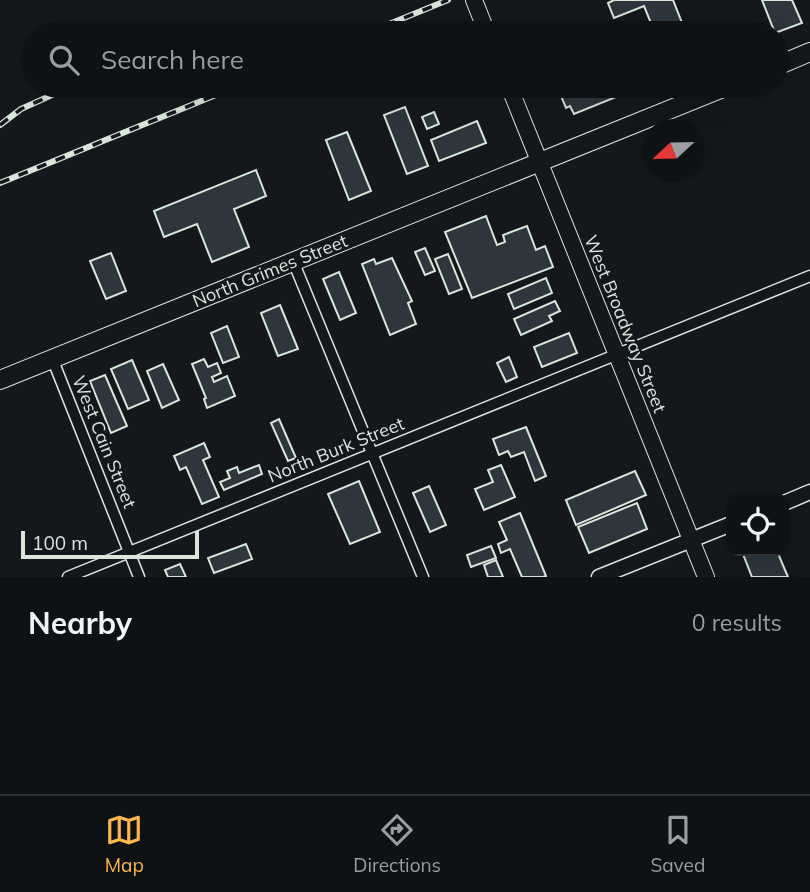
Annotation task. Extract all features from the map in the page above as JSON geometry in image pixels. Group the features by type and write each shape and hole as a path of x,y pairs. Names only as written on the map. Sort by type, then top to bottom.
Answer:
{"main road":[{"path":"474,0 482,21"},
{"path":"789,61 810,52"},
{"name":"West Broadway Street","path":"514,98 706,577"},
{"name":"North Grimes Street","path":"0,380 699,98"}],"street":[{"path":"293,261 423,577"},
{"name":"North Burk Street","path":"68,577 810,276"},
{"name":"West Cain Street","path":"52,358 139,577"},
{"path":"789,501 810,492"},
{"path":"599,577 726,526"}],"building":[{"path":"614,0 673,0 681,21 650,21 644,6 614,18 608,3"},
{"path":"762,0 792,0 802,23 789,28 789,21 770,21"},
{"path":"562,98 614,98 574,114 570,106 566,108"},
{"path":"405,107 428,166 407,174 384,115"},
{"path":"434,112 439,124 427,129 422,117"},
{"path":"477,121 486,143 439,161 431,140"},
{"path":"347,132 371,191 349,200 326,140"},
{"path":"256,170 266,196 234,209 249,247 212,262 197,224 164,237 154,211"},
{"path":"486,216 497,245 505,242 503,235 527,226 536,250 545,246 553,267 472,298 445,232"},
{"path":"425,248 435,271 425,275 415,252"},
{"path":"111,253 126,291 106,299 90,261"},
{"path":"448,254 462,289 449,294 435,259"},
{"path":"392,258 412,301 408,303 416,324 390,335 362,264 374,259 376,264"},
{"path":"339,272 356,313 340,320 323,279"},
{"path":"546,278 552,293 514,309 508,294"},
{"path":"555,301 560,311 549,316 552,321 521,335 514,319"},
{"path":"280,305 298,349 278,356 261,313"},
{"path":"227,326 239,357 223,363 211,333"},
{"path":"569,333 577,353 542,367 534,347"},
{"path":"509,357 517,377 506,382 497,363"},
{"path":"204,359 208,367 217,363 221,373 212,377 214,382 227,376 235,396 207,408 206,398 192,364"},
{"path":"132,360 149,400 128,409 111,369"},
{"path":"163,364 179,400 162,408 147,371"},
{"path":"105,375 127,426 111,433 90,381"},
{"path":"279,419 296,458 288,461 271,423"},
{"path":"526,427 546,476 535,481 524,452 511,457 508,451 499,455 493,439"},
{"path":"204,443 210,457 203,460 219,497 202,504 186,467 180,470 174,456"},
{"path":"259,465 262,474 224,490 220,482 230,478 227,471 237,467 239,473"},
{"path":"501,465 515,497 484,510 475,489 493,482 488,470"},
{"path":"635,471 646,495 576,525 566,500"},
{"path":"359,481 380,532 350,544 328,494"},
{"path":"429,486 446,525 430,532 413,493"},
{"path":"637,503 647,529 589,553 578,527"},
{"path":"520,513 546,576 522,577 510,549 501,553 498,544 507,540 499,522"},
{"path":"246,544 252,559 214,573 208,558"},
{"path":"491,546 496,558 471,567 467,555"},
{"path":"744,556 779,556 788,577 752,577"},
{"path":"496,560 503,577 488,577 484,565"},
{"path":"180,564 186,577 168,577 165,570"}],"railway":[{"path":"396,21 448,0"},
{"path":"0,125 21,109 45,98"},
{"path":"0,183 209,98"}]}
